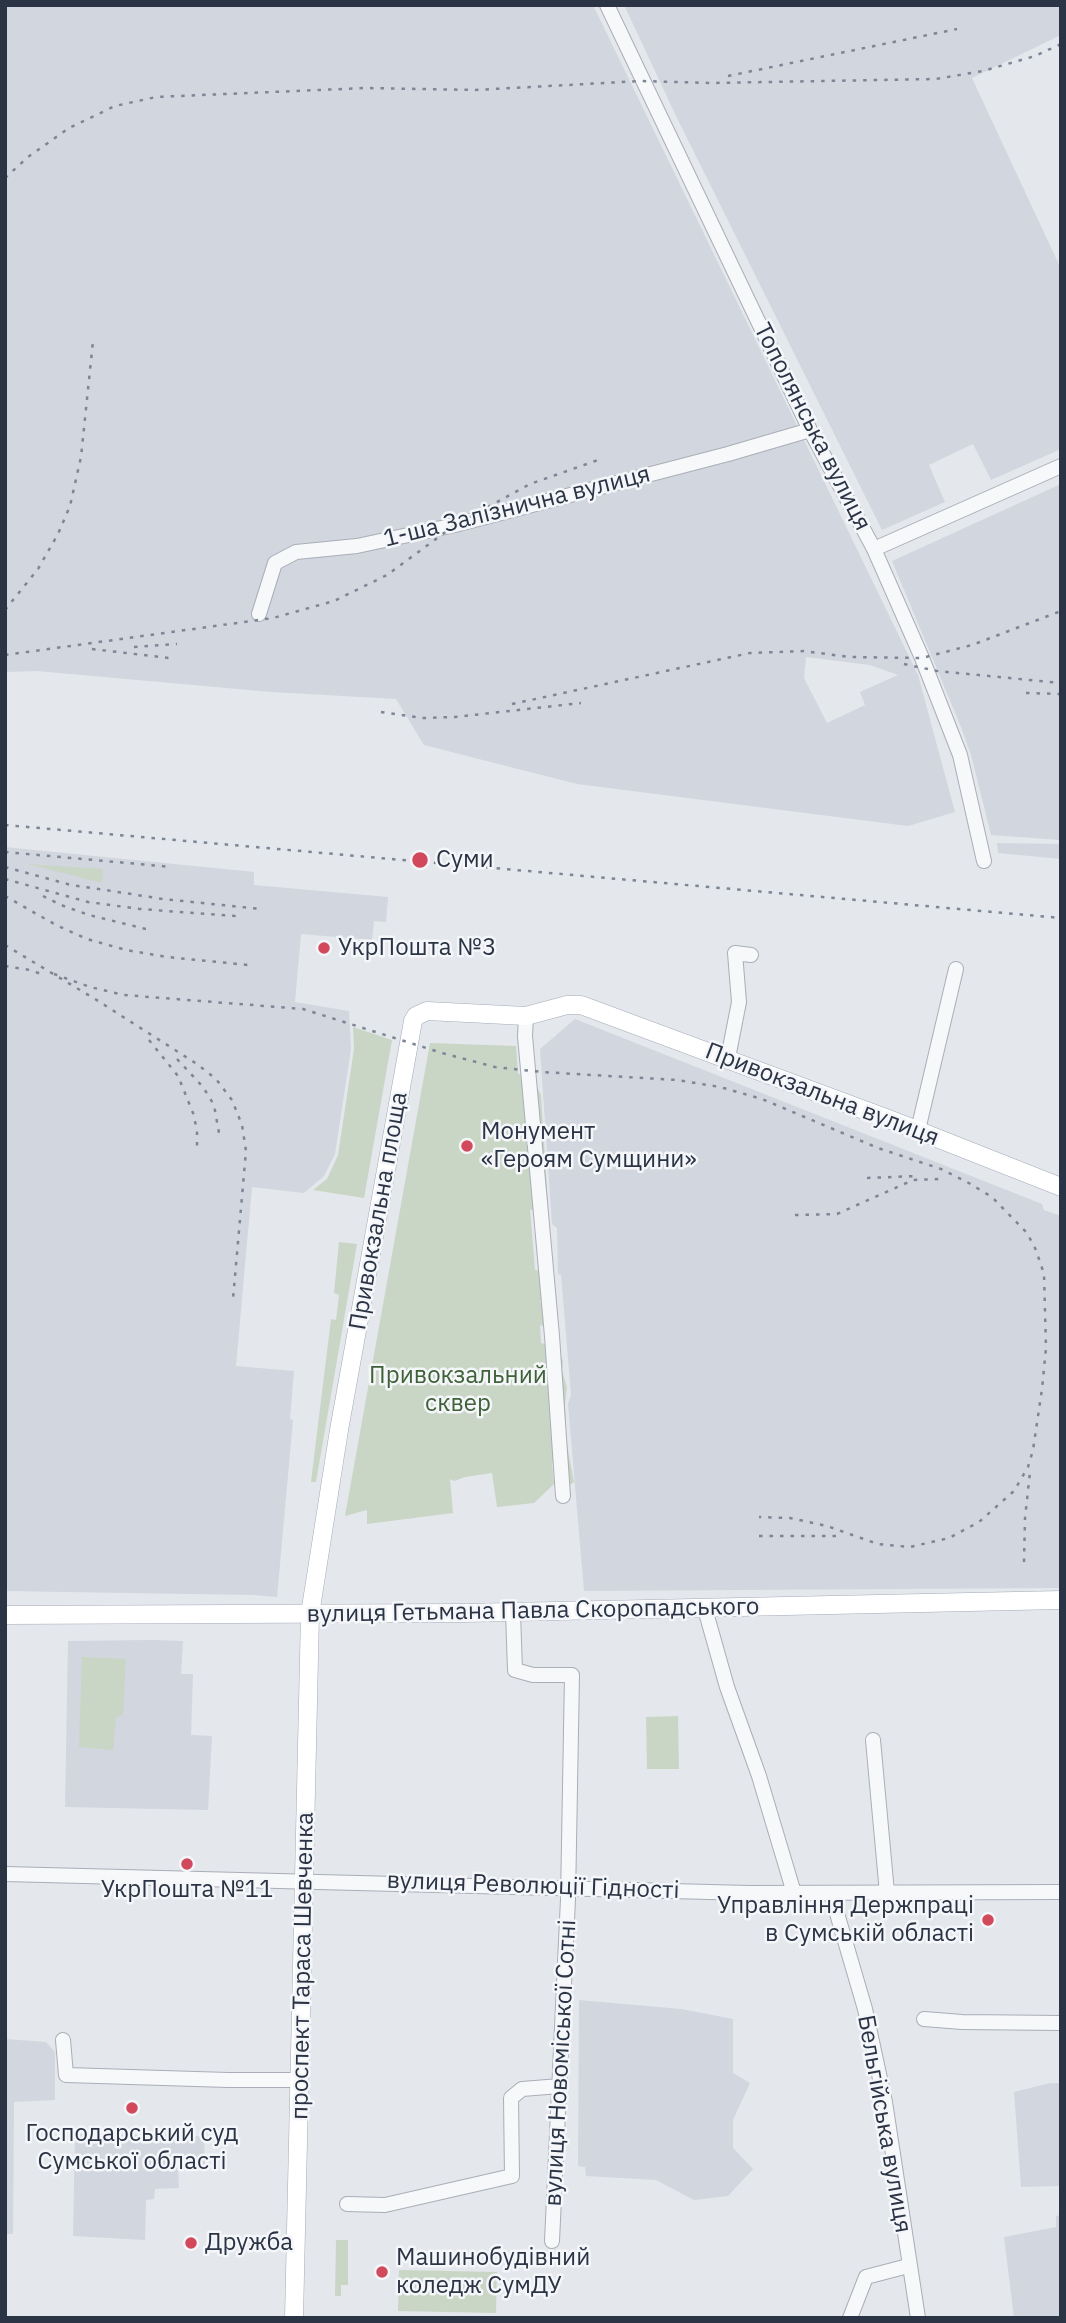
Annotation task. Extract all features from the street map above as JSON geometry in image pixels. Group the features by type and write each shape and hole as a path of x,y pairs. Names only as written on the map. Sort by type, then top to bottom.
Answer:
{"main road":[{"name":"Привокзальна площа","path":"310,1614 339,1430 413,1021 416,1016 427,1011 526,1016 567,1005 581,1005"},
{"name":"Привокзальна вулиця","path":"581,1005 918,1130 1061,1187"},
{"name":"вулиця Гетьмана Павла Скоропадського","path":"5,1615 513,1613 1061,1600"},
{"name":"проспект Тараса Шевченка","path":"294,2318 310,1614"}],"street":[{"name":"Тополянська вулиця","path":"607,5 810,430 874,550 922,658 960,755 984,861"},
{"name":"1-ша Залізнична вулиця","path":"259,614 275,563 296,552 357,547 455,525 810,430"},
{"path":"874,550 1061,466"},
{"path":"728,1059 739,1002 735,953 751,954"},
{"path":"918,1130 956,969"},
{"path":"526,1016 525,1036 552,1336 563,1496"},
{"path":"705,1609 727,1687 759,1776 794,1893"},
{"name":"вулиця Новоміської Сотні","path":"513,1613 515,1671 533,1675 572,1675 568,1887 552,2241"},
{"path":"873,1740 887,1893"},
{"name":"вулиця Революції Гідності","path":"5,1874 794,1893 1061,1892"},
{"name":"Бельгійська вулиця","path":"831,1893 865,2010 885,2102 918,2318"},
{"path":"923,2019 1061,2023"},
{"path":"63,2040 66,2076 300,2080"},
{"path":"347,2204 385,2205 513,2176 511,2098 522,2089 560,2086"},
{"path":"850,2318 866,2277 908,2266"}],"shaded area":[{"path":"5,5 593,5 918,675 955,812 908,826 577,784 424,745 396,699 271,692 37,671 5,672","holes":["806,657 870,665 898,675 860,692 865,705 827,723 804,678"]},
{"path":"624,5 1061,5 1061,35 972,78 1061,269 1061,449 991,480 973,444 929,465 945,502 882,530 677,118"},
{"path":"1061,484 1061,840 991,835 971,755 961,727 892,561"},
{"path":"997,843 1061,844 1061,859 998,853"},
{"path":"5,847 254,872 254,885 388,897 386,922 374,921 372,940 301,934 295,1002 349,1011 351,1049 335,1154 324,1176 304,1193 252,1187 236,1366 294,1371 290,1419 293,1420 277,1597 5,1591"},
{"path":"575,1019 1042,1204 1044,1210 1061,1216 1061,1588 584,1591 568,1404 571,1395 561,1275 558,1274 557,1228 552,1224 540,1049"},
{"path":"68,1641 183,1641 181,1674 193,1674 191,1735 212,1736 208,1810 65,1807"},
{"path":"579,2000 681,2009 733,2019 733,2073 750,2083 733,2120 733,2148 753,2169 728,2196 694,2200 656,2180 586,2176 585,2167 578,2166"},
{"path":"5,2039 46,2042 55,2052 55,2100 14,2102 13,2234 5,2234"},
{"path":"1061,2083 1061,2186 1021,2187 1014,2092"},
{"path":"75,2134 204,2136 205,2165 178,2166 179,2188 155,2189 154,2199 146,2200 145,2240 73,2236"},
{"path":"1061,2215 1061,2318 1014,2318 1004,2237 1056,2227 1056,2216"}],"green space":[{"path":"28,864 103,869 102,883"},
{"path":"353,1027 392,1040 364,1198 313,1190 327,1179 338,1155 354,1049"},
{"name":"Привокзальний сквер","path":"430,1043 516,1046 518,1074 530,1077 541,1095 548,1205 545,1215 539,1215 530,1209 535,1270 543,1271 546,1292 540,1301 547,1321 543,1326 540,1325 541,1343 556,1347 563,1361 562,1371 567,1387 564,1429 574,1482 565,1488 556,1464 552,1463 554,1484 534,1503 497,1507 492,1473 454,1481 450,1479 453,1513 367,1524 367,1510 345,1516"},
{"path":"339,1242 357,1244 316,1482 311,1482 331,1319 336,1320 339,1295 334,1293"},
{"path":"82,1657 126,1659 123,1714 116,1718 113,1750 79,1747"},
{"path":"678,1716 679,1769 647,1769 646,1717"},
{"path":"336,2240 348,2240 348,2285 341,2285 341,2296 335,2296"},
{"path":"399,2270 497,2272 496,2313 398,2311"}],"railway":[{"path":"728,76 957,29"},
{"path":"5,178 28,157 69,128 115,106 156,97 365,88 475,90 641,81 711,83 936,79 983,71 1035,56 1061,44"},
{"path":"5,610 38,569 70,506 81,457 93,341"},
{"path":"5,655 273,618 334,601 387,575 455,525 530,484 601,459"},
{"path":"512,704 750,653 804,651 849,657 922,658 972,645 1061,611"},
{"path":"134,647 177,644"},
{"path":"92,649 169,658"},
{"path":"904,664 937,671 1061,683"},
{"path":"1026,693 1061,694"},
{"path":"381,712 422,718 455,717 581,703"},
{"path":"5,825 1061,918"},
{"path":"5,852 172,867"},
{"path":"5,867 71,885 163,899 261,909"},
{"path":"5,879 88,902 236,916"},
{"path":"5,896 87,939 126,950 167,957 248,965"},
{"path":"43,896 89,915 150,930"},
{"path":"5,945 197,1064 216,1079 232,1100 242,1125 246,1151 233,1299"},
{"path":"5,966 44,975"},
{"path":"54,974 90,987 124,995 303,1009 495,1067 677,1080 720,1087 762,1099 878,1148 941,1169 992,1197 1027,1233 1044,1274 1046,1348 1042,1389 1033,1450 1028,1467 1014,1491 979,1522 949,1538 910,1547 878,1544 827,1526 790,1518 759,1517"},
{"path":"149,1040 178,1076 193,1113 197,1148"},
{"path":"177,1059 203,1087 214,1105 219,1133"},
{"path":"867,1178 916,1176"},
{"path":"795,1215 837,1214 913,1180 939,1179"},
{"path":"1024,1562 1030,1472"},
{"path":"759,1536 837,1536"}],"place":[{"name":"Суми","path":"420,860"},
{"name":"УкрПошта №3","path":"324,948"},
{"name":"Монумент «Героям Сумщини»","path":"467,1146"},
{"name":"УкрПошта №11","path":"187,1864"},
{"name":"Управління Держпраці в Сумській області","path":"988,1920"},
{"name":"Господарський суд Сумської області","path":"132,2108"},
{"name":"Дружба","path":"191,2243"},
{"name":"Машинобудівний коледж СумДУ","path":"382,2272"}]}
